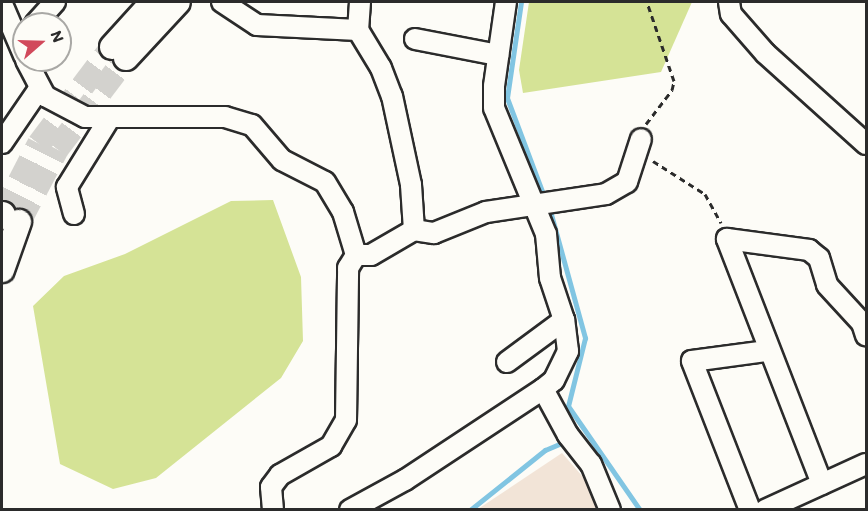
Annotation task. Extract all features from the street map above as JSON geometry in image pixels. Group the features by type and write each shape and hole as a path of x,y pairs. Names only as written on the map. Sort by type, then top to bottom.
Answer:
{"main road":[{"path":"153,2 119,52 178,2"},
{"path":"2,270 8,218"}],"street":[{"path":"222,2 257,25 358,30"},
{"path":"360,2 358,30 381,68 392,96 411,185 414,230"},
{"path":"350,510 405,480 543,389 554,380 568,351 564,320 550,278 546,234 494,108 498,55 506,2"},
{"path":"2,4 12,31"},
{"path":"730,8 765,53 867,144"},
{"path":"415,39 498,55"},
{"path":"31,72 39,89 73,113 109,119 225,117 252,125 282,160 325,182 344,212 357,255"},
{"path":"2,143 39,89"},
{"path":"74,214 67,187 109,119"},
{"path":"357,255 371,255 414,230 434,233 486,212 511,206 534,208 618,189 627,182 639,146"},
{"path":"822,484 767,351 727,239 809,250 819,258 827,285 862,323 867,334"},
{"path":"273,510 271,487 280,475 331,446 346,420 348,268 357,255"},
{"path":"507,362 564,320"},
{"path":"750,510 692,361 767,351"},
{"path":"543,389 568,435 591,464 610,510"},
{"path":"765,510 867,464"}],"path":[{"path":"647,2 674,81 672,90 648,120 639,146 705,194 727,239"}],"shaded area":[{"path":"562,453 583,477 598,509 478,509"}],"green space":[{"path":"529,2 692,2 661,72 523,93 519,70"},
{"path":"273,200 301,277 303,341 281,378 156,478 113,489 60,464 33,306 64,276 125,254 231,201"}],"waterway":[{"path":"521,2 507,98 545,199"},
{"path":"549,207 585,338 568,406 640,510"},
{"path":"470,510 545,450 568,440"}],"tunnel":[{"path":"3,214 39,144 112,47"},
{"path":"19,222 57,149 126,58"}]}
